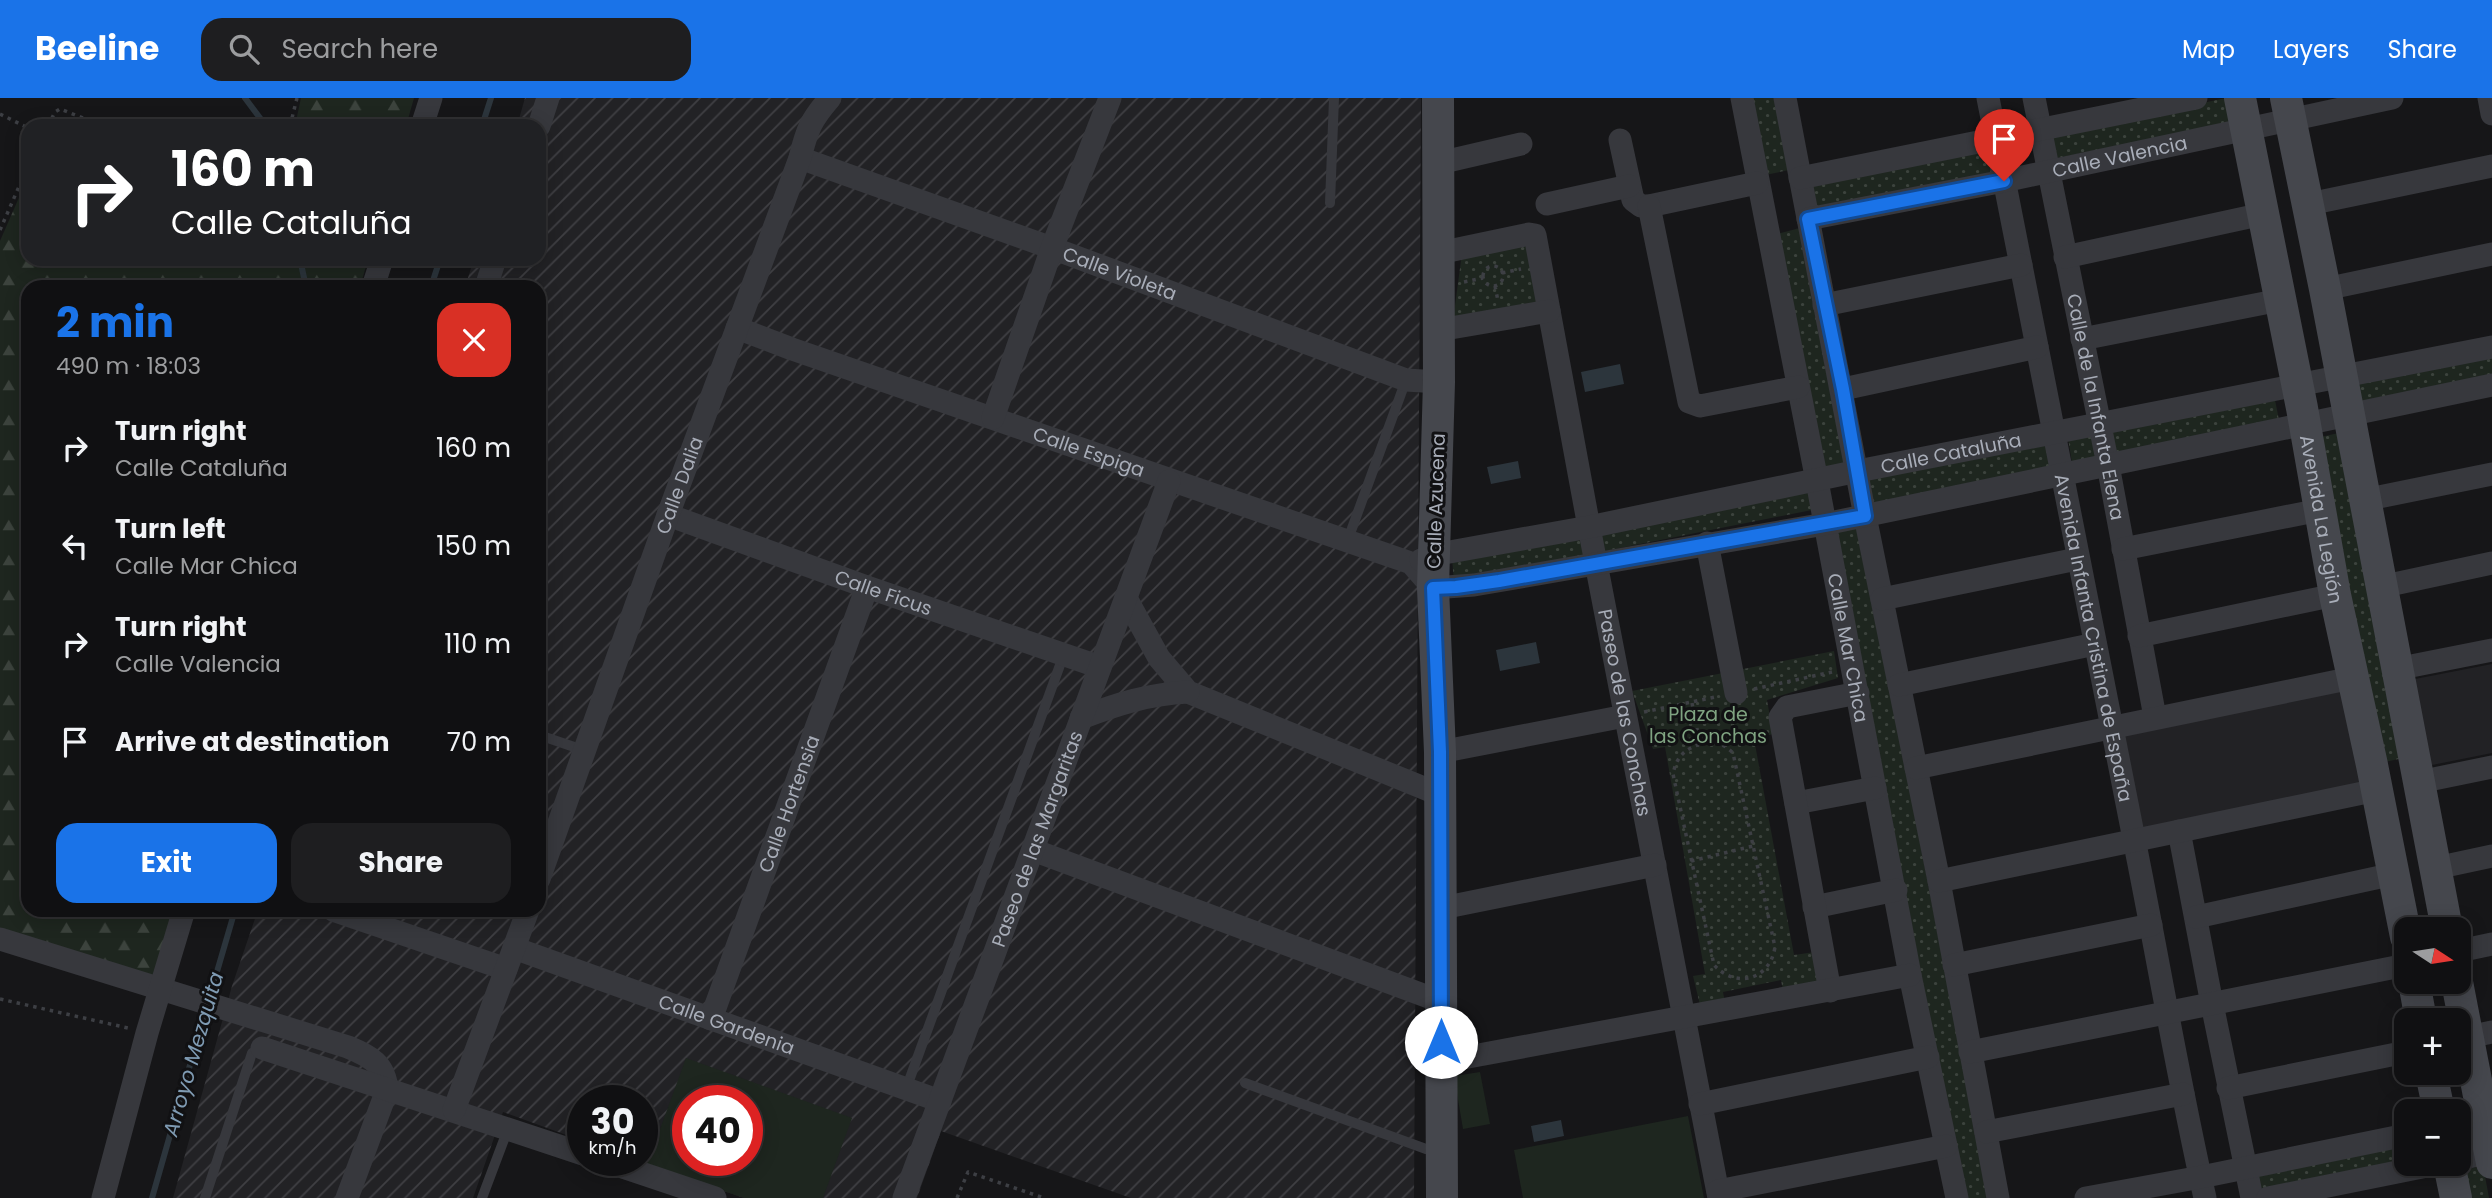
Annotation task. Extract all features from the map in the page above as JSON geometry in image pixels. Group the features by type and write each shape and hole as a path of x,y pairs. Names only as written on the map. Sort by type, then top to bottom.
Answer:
{"street":[{"path":"424,119 431,98"},
{"path":"541,119 548,98"},
{"name":"Calle Dalia","path":"546,860 813,117 830,98"},
{"path":"993,418 1052,248 1110,98"},
{"name":"Calle Azucena","path":"1438,98 1439,382 1422,559 1433,588 1440,752 1443,1198"},
{"name":"Calle Mar Chica","path":"1742,98 1896,890 1910,975 1957,1198"},
{"path":"1786,98 1998,1198"},
{"name":"Avenida Infanta Cristina de España","path":"1988,98 2203,1188"},
{"name":"Calle de la Infanta Elena","path":"2034,98 2108,465 2155,717"},
{"path":"1800,178 2196,98"},
{"name":"Calle Valencia","path":"1808,219 2049,171 2243,113 2392,98"},
{"path":"2489,98 2492,114"},
{"path":"2288,108 2309,204 2445,917"},
{"name":"Avenida La Legión","path":"2243,113 2305,423 2335,595 2402,917"},
{"path":"1620,140 1629,186 1635,203 1641,206 1757,183"},
{"path":"1439,163 1521,144"},
{"name":"Calle Violeta","path":"800,158 1052,248 1406,380 1439,382"},
{"path":"2309,204 2492,166"},
{"path":"1547,204 1629,186"},
{"path":"1649,206 1689,402 1700,406 1798,387"},
{"path":"2064,257 2263,214"},
{"name":"Paseo de las Conchas","path":"1439,253 1535,235 1588,527 1686,1018 1718,1195"},
{"path":"2325,289 2492,254"},
{"path":"1824,304 2021,265"},
{"path":"2082,339 2280,300"},
{"path":"1439,330 1549,311"},
{"name":"Calle Espiga","path":"737,328 1347,542 1422,559"},
{"name":"Calle Cataluña","path":"1422,559 2492,346"},
{"path":"1843,389 2037,347"},
{"path":"1433,588 1456,587 1825,524 2347,413 2492,385"},
{"path":"2364,500 2492,474"},
{"name":"Paseo de las Margaritas","path":"904,1198 1169,481"},
{"path":"2123,549 2320,510"},
{"name":"Calle Ficus","path":"668,515 1100,667"},
{"path":"1707,543 1736,692"},
{"path":"1882,599 2077,559"},
{"path":"2380,587 2492,563"},
{"name":"Calle Hortensia","path":"711,1020 867,587"},
{"path":"2139,636 2335,595"},
{"path":"1126,598 1159,658 1188,692"},
{"path":"1899,685 2095,644"},
{"path":"2396,669 2492,650"},
{"path":"1916,768 2352,678"},
{"path":"1081,718 1134,699 1188,692 1441,794"},
{"path":"1830,991 1780,724 1787,707 1858,693"},
{"path":"1440,752 1625,716"},
{"path":"2419,782 2492,767"},
{"path":"1796,803 1875,788"},
{"path":"1939,881 2377,790"},
{"path":"2179,831 2211,1004 2252,1198"},
{"path":"1033,850 1442,1002"},
{"path":"2436,868 2492,856"},
{"path":"1442,908 1655,865"},
{"path":"2196,917 2394,874"},
{"path":"1814,907 1896,890"},
{"path":"103,1198 147,1033 167,990 183,917"},
{"name":"Calle Gardenia","path":"358,917 510,959 711,1020 940,1101"},
{"path":"454,1110 525,917"},
{"path":"1955,965 2151,925"},
{"path":"0,939 348,1047 379,1064 386,1079 387,1090 347,1198"},
{"path":"2471,948 2492,944"},
{"path":"1970,1052 2394,967"},
{"path":"1441,1062 1910,975"},
{"path":"2462,994 2480,1035 2478,1120 2491,1156 2471,1158"},
{"path":"262,1048 567,1149"},
{"path":"2228,1088 2394,1054"},
{"path":"1700,1104 1928,1057"},
{"path":"1986,1132 2183,1094"},
{"path":"2086,1198 2203,1188 2246,1168 2394,1137"},
{"path":"1718,1195 1946,1146"},
{"path":"2268,1198 2394,1173"},
{"path":"650,1176 715,1198"},
{"path":"2451,1176 2456,1198"}],"lane":[{"path":"1330,203 1334,98"},
{"path":"1347,542 1406,380"},
{"path":"906,1089 1064,653"},
{"path":"546,737 586,751"},
{"path":"205,1198 252,1053 262,1048"},
{"path":"1245,1083 1426,1149 1442,1151"},
{"path":"482,1198 508,1129"}],"path":[{"path":"292,119 297,98"},
{"path":"52,119 55,112 61,109 86,119"},
{"path":"0,114 21,124"},
{"path":"0,230 21,182"},
{"path":"1489,267 1498,268 1502,273 1501,283 1495,286 1488,285 1483,278 1484,271 1489,267"},
{"path":"1502,273 1529,267"},
{"path":"1459,283 1483,278"},
{"path":"1692,703 1700,744"},
{"path":"1700,744 1720,744 1732,753 1775,947 1765,968 1747,979 1726,976 1714,965 1673,774 1675,763 1682,752 1700,744"},
{"path":"1691,861 1753,846"},
{"path":"0,999 147,1033"},
{"path":"957,1198 968,1172 1044,1198"}],"shaded area":[{"path":"525,98 1421,98 1414,1198 1131,1198 941,1131 917,1198 744,1198 681,1176 763,1176 763,1085 672,1085 672,1173 658,1168 658,1085 567,1085 567,1135 503,1112 473,1198 173,1198 232,986 256,917 546,917 546,280 467,280 472,266 546,266 546,119 519,119"},
{"path":"1620,364 1624,384 1585,392 1581,372"},
{"path":"1518,461 1521,478 1491,484 1487,467"},
{"path":"1536,642 1540,663 1500,671 1496,650"},
{"path":"2492,664 2492,753 2427,766 2410,680"},
{"path":"2346,689 2366,784 2141,829 2122,734"},
{"path":"1561,1120 1564,1136 1534,1142 1531,1126"}],"green space":[{"path":"301,98 414,98 408,119 296,119"},
{"path":"1750,98 1775,98 1789,170 1765,175"},
{"path":"2226,98 2235,122 2057,158 2052,135"},
{"path":"1989,147 1994,172 1814,209 1809,184"},
{"path":"21,193 21,266 366,266 362,280 21,280 21,917 173,917 152,980 0,932 0,241"},
{"path":"1800,228 1847,465 1823,470 1777,234"},
{"path":"1532,239 1544,304 1453,321 1462,253"},
{"path":"2492,355 2492,383 2360,409 2355,382"},
{"path":"2274,395 2279,420 2113,453 2108,429"},
{"path":"2348,431 2408,757 2380,763 2316,438"},
{"path":"2094,433 2099,458 2072,463 2068,438"},
{"path":"2048,442 2053,468 1872,503 1867,479"},
{"path":"1808,488 1812,510 1600,552 1596,530"},
{"path":"1859,528 1989,1198 1964,1198 1836,530"},
{"path":"1581,533 1585,555 1454,582 1452,558"},
{"name":"Plaza de las Conchas","path":"1834,651 1838,678 1767,700 1773,734 1754,739 1794,955 1815,952 1823,982 1783,991 1781,980 1723,992 1725,1003 1701,1009 1693,976 1705,974 1665,747 1653,749 1632,691"},
{"path":"686,1058 761,1085 676,1085"},
{"path":"1480,1072 1490,1124 1463,1129 1454,1076"},
{"path":"763,1086 852,1118 823,1198 744,1198 679,1176 763,1176"},
{"path":"672,1096 672,1174 658,1169 658,1135"},
{"path":"1688,1116 1704,1198 1523,1198 1514,1150"},
{"path":"2394,1148 2394,1164 2259,1192 2255,1176"},
{"path":"2483,1166 2489,1198 2463,1198 2459,1176 2471,1176 2471,1168"}],"waterway":[{"path":"245,98 261,119"},
{"name":"Arroyo Mezquita","path":"484,119 491,98"},
{"path":"302,266 304,280"},
{"name":"Arroyo Mezquita","path":"433,280 438,266"},
{"name":"Arroyo Mezquita","path":"209,999 233,917"},
{"name":"Arroyo Mezquita","path":"152,1198 206,1009"}],"route":[{"path":"1441,1042 1440,752 1433,588 1499,581 1865,516 1843,389 1808,219 2004,181"}]}
